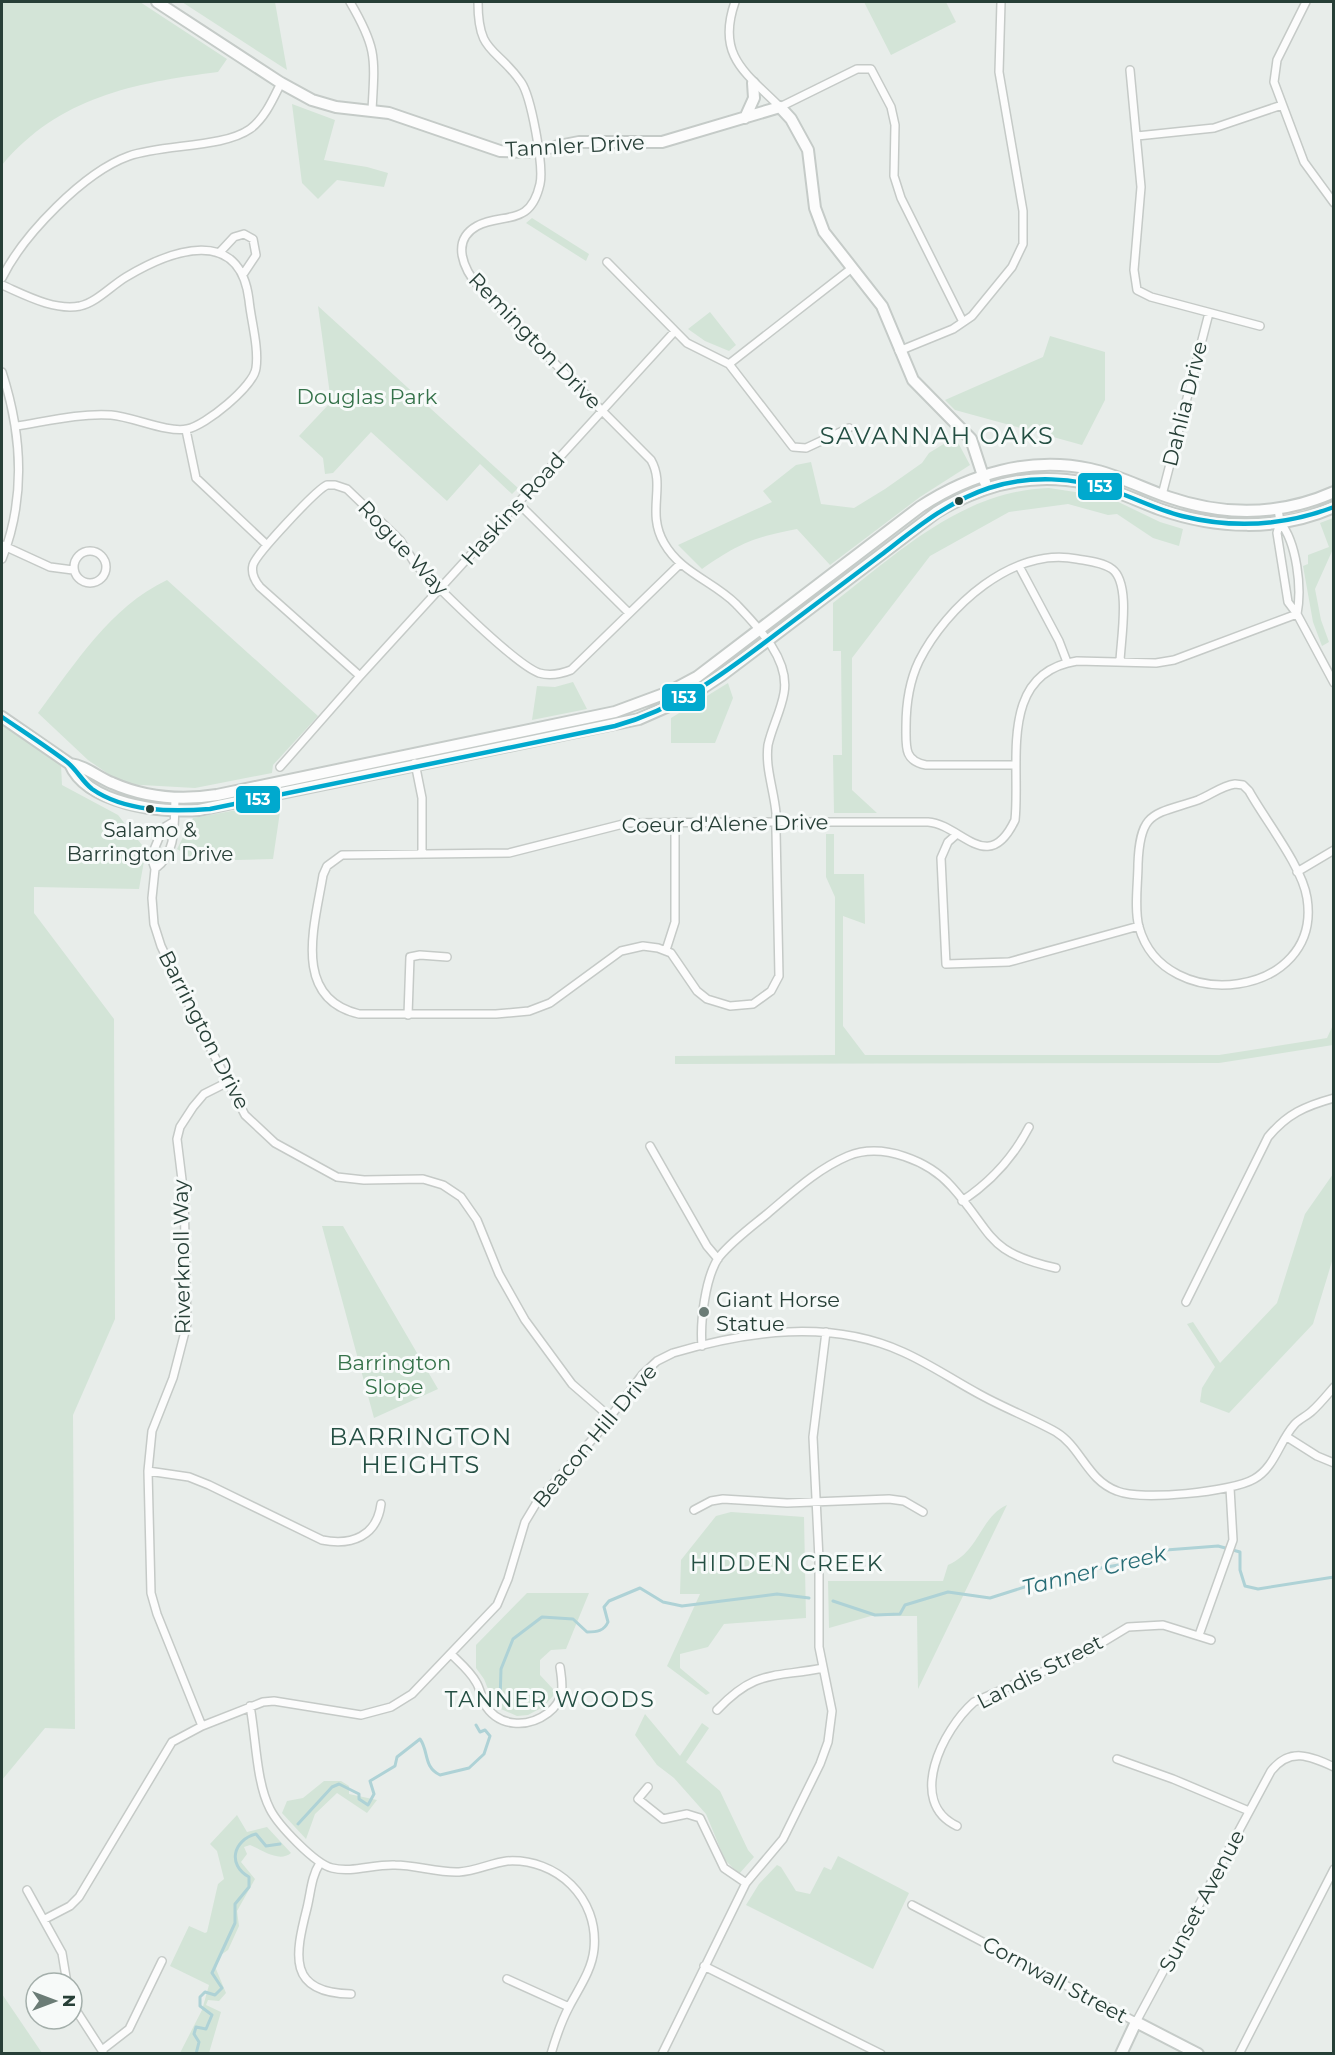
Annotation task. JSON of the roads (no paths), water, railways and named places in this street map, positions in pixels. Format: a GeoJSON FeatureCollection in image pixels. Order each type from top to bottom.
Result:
{"type":"FeatureCollection","features":[{"type":"Feature","properties":{"kind":"main road","name":"Tannler Drive"},"geometry":{"type":"LineString","coordinates":[[157,2],[281,83],[324,105],[372,110],[408,119],[490,149],[513,152],[537,151],[579,142],[662,142],[780,107]]}},
{"type":"Feature","properties":{"kind":"main road"},"geometry":{"type":"LineString","coordinates":[[745,117],[754,98],[753,83]]}},
{"type":"Feature","properties":{"kind":"main road"},"geometry":{"type":"LineString","coordinates":[[780,107],[791,119],[808,150],[815,208],[821,225],[832,245],[882,306],[910,375],[922,391],[968,435],[987,488]]}},
{"type":"Feature","properties":{"kind":"main road"},"geometry":{"type":"LineString","coordinates":[[2,717],[70,764],[81,766],[105,780],[134,791],[175,799],[217,795],[615,712],[643,702],[697,677],[920,507],[954,487],[984,475],[1022,467],[1067,466],[1120,477],[1162,495],[1219,510],[1249,512],[1278,509],[1334,492]]}},
{"type":"Feature","properties":{"kind":"main road"},"geometry":{"type":"LineString","coordinates":[[70,764],[75,776],[106,794],[135,806],[173,817],[639,719],[696,693],[924,521],[951,504],[987,488],[1028,480],[1068,480],[1106,488],[1157,508],[1202,521],[1239,525],[1280,522],[1313,515],[1334,507]]}},
{"type":"Feature","properties":{"kind":"main road","name":"Sunset Avenue"},"geometry":{"type":"LineString","coordinates":[[1121,2054],[1137,2022]]}},
{"type":"Feature","properties":{"kind":"main road","name":"Cornwall Street"},"geometry":{"type":"LineString","coordinates":[[1137,2022],[1198,2054]]}},
{"type":"Feature","properties":{"kind":"street"},"geometry":{"type":"LineString","coordinates":[[350,2],[369,36],[374,52],[372,110]]}},
{"type":"Feature","properties":{"kind":"street","name":"Remington Drive"},"geometry":{"type":"LineString","coordinates":[[478,2],[478,20],[483,39],[523,84],[531,107],[540,182],[531,205],[512,219],[489,222],[474,228],[463,243],[461,255],[463,266],[480,287],[651,460],[656,468],[655,521],[664,544],[680,564],[729,598],[780,659],[785,679],[785,691],[769,745],[768,757],[776,822],[776,909],[780,962],[778,976],[771,991],[753,1004],[717,1004],[697,991],[677,960],[666,950]]}},
{"type":"Feature","properties":{"kind":"street"},"geometry":{"type":"LineString","coordinates":[[735,2],[729,26],[730,44],[737,63],[753,83],[780,107]]}},
{"type":"Feature","properties":{"kind":"street"},"geometry":{"type":"LineString","coordinates":[[899,351],[963,322],[977,311],[1012,267],[1023,244],[1023,211],[999,72],[1001,2]]}},
{"type":"Feature","properties":{"kind":"street"},"geometry":{"type":"LineString","coordinates":[[1306,2],[1273,70],[1274,82],[1304,162],[1334,203]]}},
{"type":"Feature","properties":{"kind":"street","name":"Tannler Drive"},"geometry":{"type":"LineString","coordinates":[[780,107],[857,69],[871,69],[891,108],[895,125],[894,176],[901,198],[963,322]]}},
{"type":"Feature","properties":{"kind":"street"},"geometry":{"type":"LineString","coordinates":[[1130,70],[1142,194],[1134,270],[1137,290],[1151,297],[1260,326]]}},
{"type":"Feature","properties":{"kind":"street"},"geometry":{"type":"LineString","coordinates":[[2,278],[10,264],[52,212],[84,180],[106,166],[132,155],[156,148],[240,134],[257,123],[281,83]]}},
{"type":"Feature","properties":{"kind":"street"},"geometry":{"type":"LineString","coordinates":[[1137,136],[1214,128],[1282,105]]}},
{"type":"Feature","properties":{"kind":"street"},"geometry":{"type":"LineString","coordinates":[[220,252],[234,237],[244,234],[253,239],[256,255],[244,273]]}},
{"type":"Feature","properties":{"kind":"street"},"geometry":{"type":"LineString","coordinates":[[2,285],[52,304],[82,305],[134,273],[162,260],[200,251],[220,252],[233,260],[244,273],[256,355],[254,375],[241,391],[206,420],[186,430],[135,419],[92,415],[17,426]]}},
{"type":"Feature","properties":{"kind":"street"},"geometry":{"type":"LineString","coordinates":[[607,262],[675,331],[696,349],[729,364],[793,447],[806,448],[849,428]]}},
{"type":"Feature","properties":{"kind":"street"},"geometry":{"type":"LineString","coordinates":[[729,364],[852,268]]}},
{"type":"Feature","properties":{"kind":"street","name":"Dahlia Drive"},"geometry":{"type":"LineString","coordinates":[[1162,495],[1209,313]]}},
{"type":"Feature","properties":{"kind":"street","name":"Haskins Road"},"geometry":{"type":"LineString","coordinates":[[280,767],[360,676],[675,331]]}},
{"type":"Feature","properties":{"kind":"street"},"geometry":{"type":"LineString","coordinates":[[2,372],[17,426],[18,489],[2,559]]}},
{"type":"Feature","properties":{"kind":"street"},"geometry":{"type":"LineString","coordinates":[[186,430],[196,478],[267,545]]}},
{"type":"Feature","properties":{"kind":"street","name":"Rogue Way"},"geometry":{"type":"LineString","coordinates":[[360,676],[255,581],[253,565],[267,545],[322,488],[340,486],[396,535],[416,566],[440,589],[523,663],[543,674],[558,674],[571,670],[680,564]]}},
{"type":"Feature","properties":{"kind":"street"},"geometry":{"type":"LineString","coordinates":[[518,503],[629,613]]}},
{"type":"Feature","properties":{"kind":"street"},"geometry":{"type":"LineString","coordinates":[[1278,509],[1280,522],[1277,532],[1288,602],[1298,614],[1334,683]]}},
{"type":"Feature","properties":{"kind":"street"},"geometry":{"type":"LineString","coordinates":[[1280,522],[1287,530],[1293,555],[1300,599],[1298,614]]}},
{"type":"Feature","properties":{"kind":"street"},"geometry":{"type":"LineString","coordinates":[[4,546],[50,567],[73,570],[84,581],[97,581],[105,573],[106,560],[97,552],[86,552],[76,559],[73,570]]}},
{"type":"Feature","properties":{"kind":"street"},"geometry":{"type":"LineString","coordinates":[[1015,765],[933,766],[913,761],[906,751],[906,712],[912,679],[919,662],[941,628],[970,597],[1030,560],[1057,556],[1100,564],[1114,570],[1123,585],[1120,660]]}},
{"type":"Feature","properties":{"kind":"street"},"geometry":{"type":"LineString","coordinates":[[1019,566],[1059,641],[1067,662],[1120,660],[1156,663],[1184,658],[1298,614]]}},
{"type":"Feature","properties":{"kind":"street","name":"Coeur d'Alene Drive"},"geometry":{"type":"LineString","coordinates":[[666,950],[651,946],[627,949],[550,1002],[529,1011],[510,1014],[359,1014],[339,1006],[326,996],[318,984],[312,955],[323,875],[327,866],[335,858],[350,854],[509,853],[609,826],[675,822],[937,822],[964,840],[979,846],[992,844],[1007,834],[1015,820],[1016,730],[1023,703],[1038,682],[1067,662]]}},
{"type":"Feature","properties":{"kind":"street"},"geometry":{"type":"LineString","coordinates":[[414,754],[422,798],[422,854]]}},
{"type":"Feature","properties":{"kind":"street"},"geometry":{"type":"LineString","coordinates":[[1228,785],[1244,785],[1249,790],[1298,872],[1304,883],[1308,904],[1304,937],[1284,966],[1265,977],[1236,983],[1202,984],[1188,980],[1157,960],[1138,926],[1139,842],[1147,822],[1162,810],[1199,800],[1228,785]]}},
{"type":"Feature","properties":{"kind":"street","name":"Barrington Drive"},"geometry":{"type":"LineString","coordinates":[[155,869],[163,863],[175,834],[173,817],[175,799]]}},
{"type":"Feature","properties":{"kind":"street","name":"Barrington Drive"},"geometry":{"type":"LineString","coordinates":[[173,817],[163,828],[151,857],[155,869],[152,898],[154,924],[159,940],[226,1083],[245,1114],[264,1135],[329,1174],[346,1179],[364,1180],[423,1179],[443,1185],[461,1197],[477,1220],[499,1274],[525,1320],[572,1384],[610,1417]]}},
{"type":"Feature","properties":{"kind":"street"},"geometry":{"type":"LineString","coordinates":[[666,950],[675,922],[675,822]]}},
{"type":"Feature","properties":{"kind":"street"},"geometry":{"type":"LineString","coordinates":[[957,834],[948,842],[941,858],[946,964],[1008,962],[1138,926]]}},
{"type":"Feature","properties":{"kind":"street"},"geometry":{"type":"LineString","coordinates":[[1298,872],[1334,850]]}},
{"type":"Feature","properties":{"kind":"street"},"geometry":{"type":"LineString","coordinates":[[408,1015],[410,957],[420,955],[447,957]]}},
{"type":"Feature","properties":{"kind":"street","name":"Riverknoll Way"},"geometry":{"type":"LineString","coordinates":[[202,1726],[151,1593],[148,1471],[152,1431],[173,1378],[187,1324],[184,1196],[177,1139],[180,1127],[204,1094],[226,1083]]}},
{"type":"Feature","properties":{"kind":"street"},"geometry":{"type":"LineString","coordinates":[[1186,1302],[1268,1137],[1281,1121],[1295,1111],[1334,1098]]}},
{"type":"Feature","properties":{"kind":"street"},"geometry":{"type":"LineString","coordinates":[[962,1201],[998,1173],[1021,1143],[1029,1127]]}},
{"type":"Feature","properties":{"kind":"street"},"geometry":{"type":"LineString","coordinates":[[650,1146],[707,1246],[718,1259]]}},
{"type":"Feature","properties":{"kind":"street"},"geometry":{"type":"LineString","coordinates":[[702,1346],[705,1299],[718,1259],[814,1174],[850,1155],[885,1153],[912,1159],[951,1186],[988,1236],[1009,1255],[1056,1268]]}},
{"type":"Feature","properties":{"kind":"street","name":"Beacon Hill Drive"},"geometry":{"type":"LineString","coordinates":[[45,1919],[70,1906],[79,1897],[168,1748],[177,1738],[250,1706],[274,1701],[346,1715],[379,1712],[407,1698],[497,1605],[508,1579],[527,1516],[642,1375],[657,1361],[673,1353],[788,1330],[826,1332],[866,1339],[902,1352],[982,1396],[1056,1432],[1071,1445],[1094,1476],[1114,1491],[1140,1496],[1230,1488],[1255,1479],[1265,1471],[1295,1424],[1311,1412],[1334,1387]]}},
{"type":"Feature","properties":{"kind":"street"},"geometry":{"type":"LineString","coordinates":[[662,2054],[746,1883],[783,1839],[828,1743],[832,1711],[819,1647],[813,1433],[826,1332]]}},
{"type":"Feature","properties":{"kind":"street"},"geometry":{"type":"LineString","coordinates":[[1287,1437],[1317,1456],[1334,1463]]}},
{"type":"Feature","properties":{"kind":"street"},"geometry":{"type":"LineString","coordinates":[[148,1471],[189,1477],[322,1540],[332,1542],[352,1540],[370,1531],[377,1523],[381,1504]]}},
{"type":"Feature","properties":{"kind":"street"},"geometry":{"type":"LineString","coordinates":[[1199,1635],[1233,1540],[1230,1488]]}},
{"type":"Feature","properties":{"kind":"street"},"geometry":{"type":"LineString","coordinates":[[694,1510],[711,1501],[723,1499],[816,1503],[889,1499],[904,1501],[923,1512]]}},
{"type":"Feature","properties":{"kind":"street","name":"Landis Street"},"geometry":{"type":"LineString","coordinates":[[957,1826],[937,1811],[932,1798],[932,1780],[937,1760],[951,1727],[961,1713],[974,1702],[1085,1653],[1128,1627],[1152,1624],[1211,1640]]}},
{"type":"Feature","properties":{"kind":"street"},"geometry":{"type":"LineString","coordinates":[[452,1654],[477,1683],[488,1708],[496,1717],[514,1723],[536,1721],[560,1701],[564,1688],[560,1667]]}},
{"type":"Feature","properties":{"kind":"street"},"geometry":{"type":"LineString","coordinates":[[717,1710],[735,1690],[751,1681],[770,1675],[823,1668]]}},
{"type":"Feature","properties":{"kind":"street"},"geometry":{"type":"LineString","coordinates":[[250,1706],[262,1782],[270,1811],[320,1863],[344,1870],[393,1864],[456,1872],[505,1862],[536,1863],[567,1879],[591,1914],[594,1929],[592,1962],[569,2007],[551,2054]]}},
{"type":"Feature","properties":{"kind":"street","name":"Sunset Avenue"},"geometry":{"type":"LineString","coordinates":[[1137,2022],[1271,1771],[1280,1761],[1291,1755],[1306,1756],[1334,1767]]}},
{"type":"Feature","properties":{"kind":"street"},"geometry":{"type":"LineString","coordinates":[[1117,1759],[1173,1779],[1249,1811]]}},
{"type":"Feature","properties":{"kind":"street"},"geometry":{"type":"LineString","coordinates":[[648,1787],[638,1799],[643,1805],[663,1819],[687,1814],[700,1818],[724,1868],[746,1883]]}},
{"type":"Feature","properties":{"kind":"street"},"geometry":{"type":"LineString","coordinates":[[320,1863],[313,1878],[301,1930],[296,1953],[298,1964],[302,1973],[316,1987],[337,1994],[351,1994]]}},
{"type":"Feature","properties":{"kind":"street"},"geometry":{"type":"LineString","coordinates":[[1239,2054],[1334,1869]]}},
{"type":"Feature","properties":{"kind":"street"},"geometry":{"type":"LineString","coordinates":[[27,1890],[62,1953],[65,1971]]}},
{"type":"Feature","properties":{"kind":"street","name":"Cornwall Street"},"geometry":{"type":"LineString","coordinates":[[912,1905],[1137,2022]]}},
{"type":"Feature","properties":{"kind":"street"},"geometry":{"type":"LineString","coordinates":[[84,2023],[103,2052],[129,2029],[162,1961]]}},
{"type":"Feature","properties":{"kind":"street"},"geometry":{"type":"LineString","coordinates":[[704,1966],[881,2054]]}},
{"type":"Feature","properties":{"kind":"street"},"geometry":{"type":"LineString","coordinates":[[507,1979],[569,2007]]}},
{"type":"Feature","properties":{"kind":"waterway","name":"Tanner Creek"},"geometry":{"type":"LineString","coordinates":[[833,1601],[875,1615],[900,1614],[905,1605],[948,1592],[990,1598],[1066,1574],[1130,1563],[1153,1551],[1218,1546],[1240,1552],[1240,1570],[1245,1586],[1258,1589],[1334,1577]]}},
{"type":"Feature","properties":{"kind":"waterway","name":"Tanner Creek"},"geometry":{"type":"LineString","coordinates":[[500,1701],[501,1669],[513,1639],[542,1617],[573,1619],[587,1632],[597,1631],[608,1622],[604,1607],[609,1601],[640,1588],[663,1602],[682,1606],[777,1594],[809,1598]]}},
{"type":"Feature","properties":{"kind":"waterway","name":"Tanner Creek"},"geometry":{"type":"LineString","coordinates":[[298,1824],[332,1787],[339,1784],[359,1794],[359,1799],[368,1805],[374,1794],[370,1781],[395,1766],[397,1757],[420,1739],[431,1768],[440,1775],[469,1768],[484,1754],[490,1736],[485,1730],[480,1732],[476,1725]]}},
{"type":"Feature","properties":{"kind":"waterway","name":"Tanner Creek"},"geometry":{"type":"LineString","coordinates":[[196,2054],[199,2042],[194,2034],[196,2027],[206,2029],[212,2015],[200,2006],[200,1997],[205,1992],[215,1995],[222,1988],[212,1973],[235,1923],[235,1904],[249,1887],[249,1877],[242,1872],[235,1860],[238,1847],[248,1837],[256,1834],[266,1846],[280,1844]]}},
{"type":"Feature","properties":{"kind":"place","name":"Salamo & Barrington Drive"},"geometry":{"type":"Point","coordinates":[150,809]}},
{"type":"Feature","properties":{"kind":"place","name":"Giant Horse Statue"},"geometry":{"type":"Point","coordinates":[704,1312]}},
{"type":"Feature","properties":{"kind":"district","name":"SAVANNAH OAKS"},"geometry":{"type":"Point","coordinates":[937,436]}},
{"type":"Feature","properties":{"kind":"district","name":"BARRINGTON HEIGHTS"},"geometry":{"type":"Point","coordinates":[421,1451]}},
{"type":"Feature","properties":{"kind":"district","name":"HIDDEN CREEK"},"geometry":{"type":"Point","coordinates":[787,1563]}},
{"type":"Feature","properties":{"kind":"district","name":"TANNER WOODS"},"geometry":{"type":"Point","coordinates":[550,1699]}},
{"type":"Feature","properties":{"kind":"park label","name":"Douglas Park"},"geometry":{"type":"Point","coordinates":[367,397]}},
{"type":"Feature","properties":{"kind":"park label","name":"Barrington Slope"},"geometry":{"type":"Point","coordinates":[394,1375]}}]}
